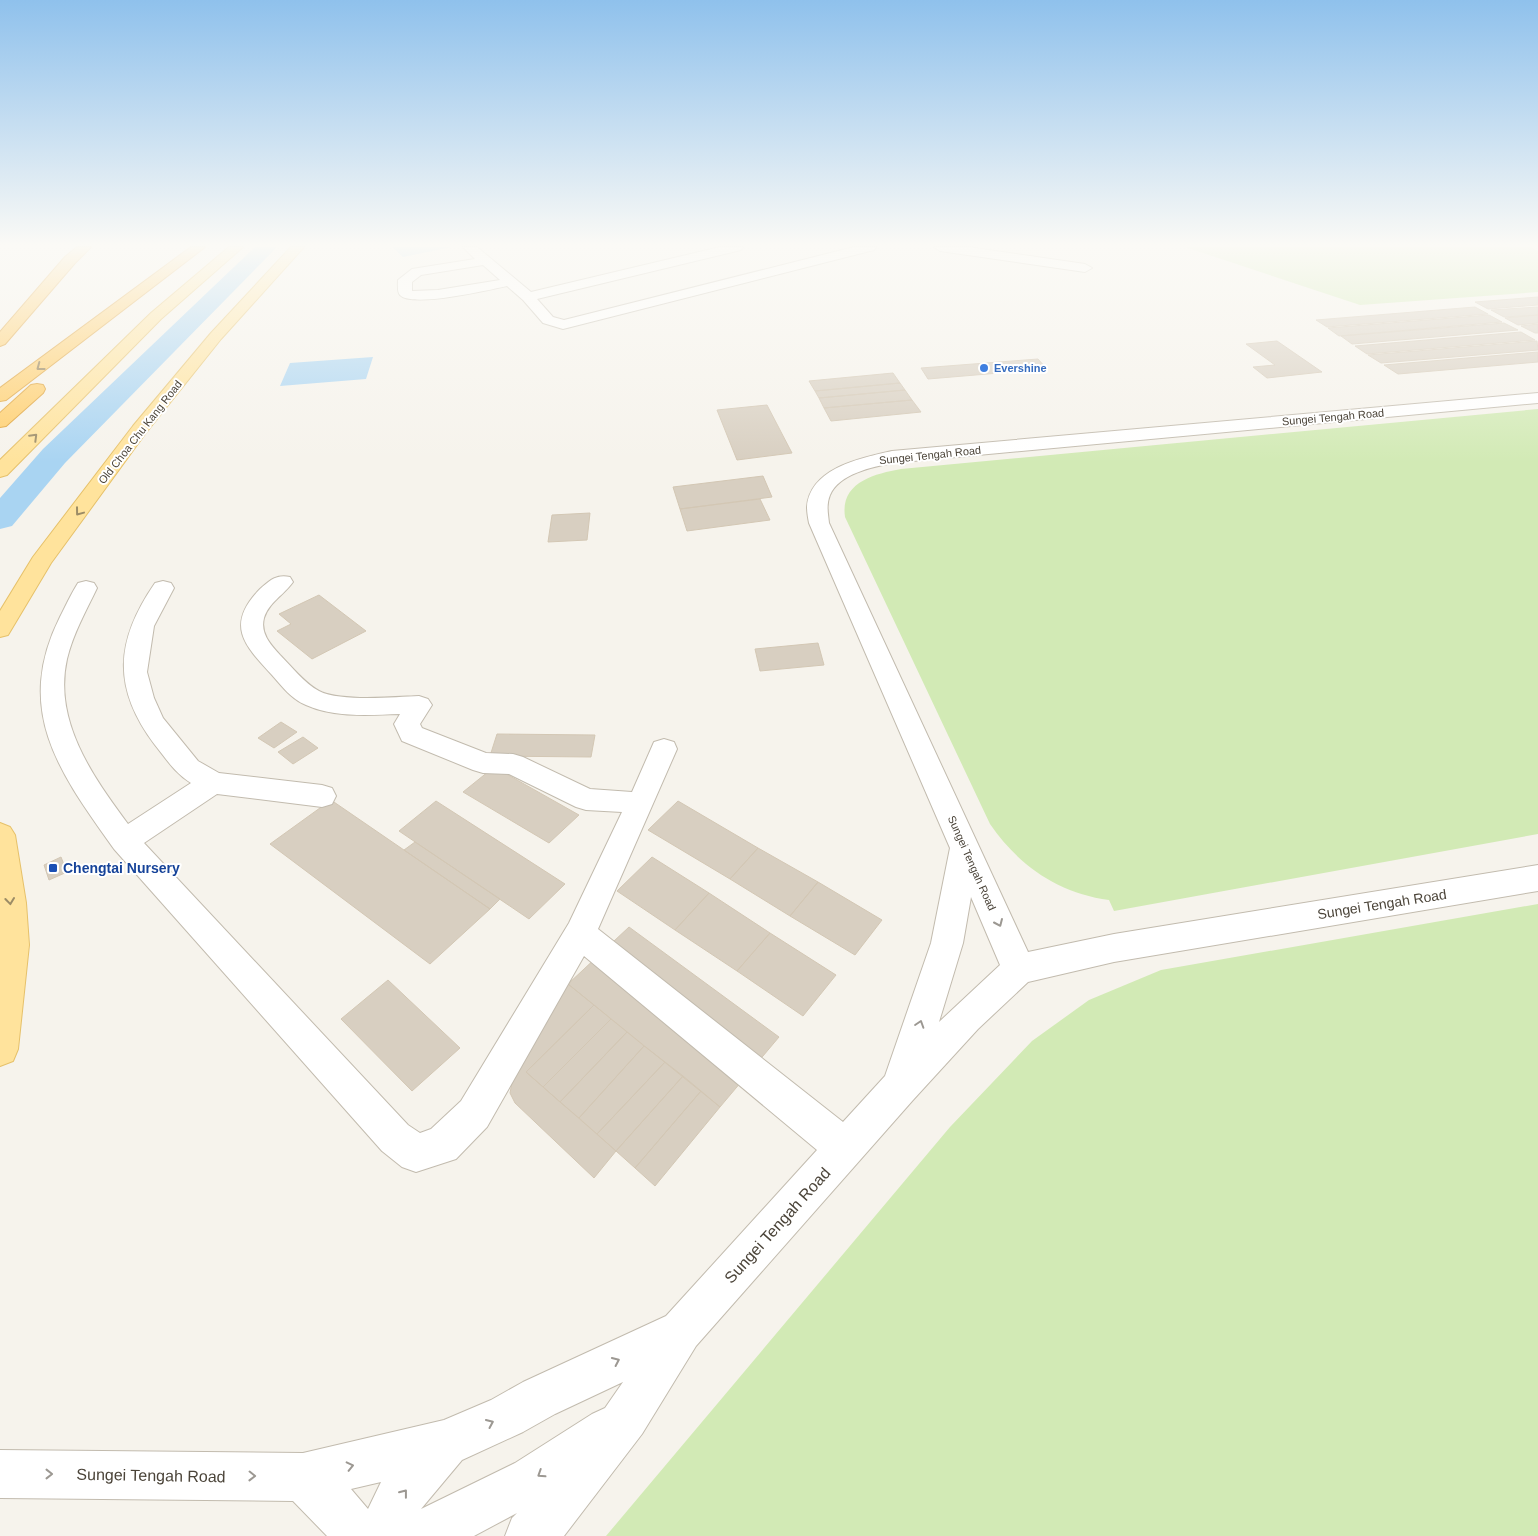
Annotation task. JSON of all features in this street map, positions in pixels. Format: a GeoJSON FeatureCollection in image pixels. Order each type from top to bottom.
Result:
{"type":"FeatureCollection","features":[{"type":"Feature","properties":{"kind":"highway"},"geometry":{"type":"LineString","coordinates":[[0,341],[19,319]]}},
{"type":"Feature","properties":{"kind":"highway"},"geometry":{"type":"LineString","coordinates":[[0,396],[104,319]]}},
{"type":"Feature","properties":{"kind":"highway"},"geometry":{"type":"LineString","coordinates":[[0,422],[92,340],[93,327]]}},
{"type":"Feature","properties":{"kind":"main road"},"geometry":{"type":"LineString","coordinates":[[0,471],[153,319]]}},
{"type":"Feature","properties":{"kind":"main road","name":"Old Choa Chu Kang Road"},"geometry":{"type":"LineString","coordinates":[[0,630],[41,562],[139,430],[232,319]]}},
{"type":"Feature","properties":{"kind":"main road"},"geometry":{"type":"LineString","coordinates":[[0,835],[10,903],[13,945],[0,1049]]}},
{"type":"Feature","properties":{"kind":"street"},"geometry":{"type":"LineString","coordinates":[[548,319],[552,323],[564,324],[592,319]]}},
{"type":"Feature","properties":{"kind":"street","name":"Sungei Tengah Road"},"geometry":{"type":"LineString","coordinates":[[1019,969],[819,523],[816,512],[817,500],[830,481],[857,465],[892,457],[1538,398]]}},
{"type":"Feature","properties":{"kind":"street"},"geometry":{"type":"LineString","coordinates":[[282,582],[264,596],[251,628],[257,644],[296,686],[316,701],[334,704],[419,705],[407,724],[411,734],[483,763],[514,764],[586,799],[641,803]]}},
{"type":"Feature","properties":{"kind":"street"},"geometry":{"type":"LineString","coordinates":[[86,588],[65,629],[56,659],[52,684],[56,718],[68,756],[95,801],[124,841],[395,1138],[416,1153],[442,1145],[474,1114],[580,933],[641,803],[664,749]]}},
{"type":"Feature","properties":{"kind":"street"},"geometry":{"type":"LineString","coordinates":[[163,588],[142,626],[135,672],[141,698],[152,722],[188,768],[213,783],[322,796]]}},
{"type":"Feature","properties":{"kind":"street"},"geometry":{"type":"LineString","coordinates":[[124,841],[213,783]]}},
{"type":"Feature","properties":{"kind":"street"},"geometry":{"type":"LineString","coordinates":[[900,1087],[947,943],[965,847]]}},
{"type":"Feature","properties":{"kind":"street","name":"Sungei Tengah Road"},"geometry":{"type":"LineString","coordinates":[[530,1536],[555,1510],[626,1418],[681,1332],[900,1087],[966,1018],[1019,969],[1114,948],[1538,878]]}},
{"type":"Feature","properties":{"kind":"street"},"geometry":{"type":"LineString","coordinates":[[580,933],[846,1149]]}},
{"type":"Feature","properties":{"kind":"street","name":"Sungei Tengah Road"},"geometry":{"type":"LineString","coordinates":[[0,1474],[303,1477],[445,1443],[507,1416],[538,1398],[681,1332]]}},
{"type":"Feature","properties":{"kind":"street","name":"Sungei Tengah Road"},"geometry":{"type":"LineString","coordinates":[[417,1536],[454,1520],[532,1480],[626,1418]]}},
{"type":"Feature","properties":{"kind":"street","name":"Sungei Tengah Road"},"geometry":{"type":"LineString","coordinates":[[381,1536],[399,1498],[445,1443]]}},
{"type":"Feature","properties":{"kind":"street"},"geometry":{"type":"LineString","coordinates":[[303,1477],[338,1511],[358,1536]]}},
{"type":"Feature","properties":{"kind":"green space"},"geometry":{"type":"Polygon","coordinates":[[[1538,409],[1538,834],[1114,911],[1109,900],[1073,891],[1041,875],[1014,853],[990,824],[845,517],[845,505],[853,488],[870,477],[901,469],[1538,409]]]}},
{"type":"Feature","properties":{"kind":"green space"},"geometry":{"type":"Polygon","coordinates":[[[1538,904],[1538,1536],[606,1536],[950,1127],[1032,1041],[1089,1000],[1161,970],[1538,904]]]}},
{"type":"Feature","properties":{"kind":"water"},"geometry":{"type":"Polygon","coordinates":[[[373,357],[366,379],[280,386],[290,363],[373,357]]]}},
{"type":"Feature","properties":{"kind":"building"},"geometry":{"type":"Polygon","coordinates":[[[1332,319],[1430,319],[1327,327],[1316,320],[1332,319]]]}},
{"type":"Feature","properties":{"kind":"building"},"geometry":{"type":"Polygon","coordinates":[[[1443,319],[1496,319],[1502,322],[1339,336],[1328,328],[1443,319]]]}},
{"type":"Feature","properties":{"kind":"building"},"geometry":{"type":"Polygon","coordinates":[[[1506,319],[1538,319],[1538,323],[1518,325],[1506,319]]]}},
{"type":"Feature","properties":{"kind":"building"},"geometry":{"type":"Polygon","coordinates":[[[1504,323],[1518,330],[1352,344],[1341,336],[1504,323]]]}},
{"type":"Feature","properties":{"kind":"building"},"geometry":{"type":"Polygon","coordinates":[[[1538,324],[1538,333],[1521,326],[1538,324]]]}},
{"type":"Feature","properties":{"kind":"building"},"geometry":{"type":"Polygon","coordinates":[[[1521,332],[1535,340],[1367,354],[1355,346],[1521,332]]]}},
{"type":"Feature","properties":{"kind":"building"},"geometry":{"type":"Polygon","coordinates":[[[1277,341],[1322,372],[1267,378],[1253,367],[1275,365],[1246,344],[1277,341]]]}},
{"type":"Feature","properties":{"kind":"building"},"geometry":{"type":"Polygon","coordinates":[[[1537,341],[1538,350],[1381,363],[1368,355],[1537,341]]]}},
{"type":"Feature","properties":{"kind":"building"},"geometry":{"type":"Polygon","coordinates":[[[1538,352],[1538,362],[1398,374],[1384,365],[1538,352]]]}},
{"type":"Feature","properties":{"kind":"building","name":"Evershine"},"geometry":{"type":"Polygon","coordinates":[[[1038,359],[1047,369],[928,379],[921,368],[1038,359]]]}},
{"type":"Feature","properties":{"kind":"building"},"geometry":{"type":"Polygon","coordinates":[[[893,373],[900,383],[815,391],[809,381],[893,373]]]}},
{"type":"Feature","properties":{"kind":"building"},"geometry":{"type":"Polygon","coordinates":[[[900,383],[905,390],[819,398],[815,391],[900,383]]]}},
{"type":"Feature","properties":{"kind":"building"},"geometry":{"type":"Polygon","coordinates":[[[905,390],[912,400],[824,408],[819,398],[905,390]]]}},
{"type":"Feature","properties":{"kind":"building"},"geometry":{"type":"Polygon","coordinates":[[[912,400],[921,412],[831,421],[824,408],[912,400]]]}},
{"type":"Feature","properties":{"kind":"building"},"geometry":{"type":"Polygon","coordinates":[[[767,405],[792,453],[737,460],[717,410],[767,405]]]}},
{"type":"Feature","properties":{"kind":"building"},"geometry":{"type":"Polygon","coordinates":[[[763,476],[772,497],[680,509],[673,487],[763,476]]]}},
{"type":"Feature","properties":{"kind":"building"},"geometry":{"type":"Polygon","coordinates":[[[760,499],[770,520],[687,531],[680,509],[760,499]]]}},
{"type":"Feature","properties":{"kind":"building"},"geometry":{"type":"Polygon","coordinates":[[[590,513],[587,540],[548,542],[552,515],[590,513]]]}},
{"type":"Feature","properties":{"kind":"building"},"geometry":{"type":"Polygon","coordinates":[[[319,595],[366,631],[312,659],[277,631],[291,624],[279,614],[319,595]]]}},
{"type":"Feature","properties":{"kind":"building"},"geometry":{"type":"Polygon","coordinates":[[[818,643],[824,665],[760,671],[755,649],[818,643]]]}},
{"type":"Feature","properties":{"kind":"building"},"geometry":{"type":"Polygon","coordinates":[[[281,722],[297,732],[274,748],[258,738],[281,722]]]}},
{"type":"Feature","properties":{"kind":"building"},"geometry":{"type":"Polygon","coordinates":[[[497,734],[595,735],[591,757],[490,756],[497,734]]]}},
{"type":"Feature","properties":{"kind":"building"},"geometry":{"type":"Polygon","coordinates":[[[303,737],[318,748],[293,764],[278,752],[303,737]]]}},
{"type":"Feature","properties":{"kind":"building"},"geometry":{"type":"Polygon","coordinates":[[[494,767],[579,815],[549,843],[463,792],[494,767]]]}},
{"type":"Feature","properties":{"kind":"building"},"geometry":{"type":"Polygon","coordinates":[[[331,800],[490,909],[430,964],[270,844],[331,800]]]}},
{"type":"Feature","properties":{"kind":"building"},"geometry":{"type":"Polygon","coordinates":[[[436,801],[565,884],[529,919],[399,831],[436,801]]]}},
{"type":"Feature","properties":{"kind":"building"},"geometry":{"type":"Polygon","coordinates":[[[678,801],[758,848],[730,879],[648,830],[678,801]]]}},
{"type":"Feature","properties":{"kind":"building"},"geometry":{"type":"Polygon","coordinates":[[[415,842],[500,899],[490,909],[404,850],[415,842]]]}},
{"type":"Feature","properties":{"kind":"building"},"geometry":{"type":"Polygon","coordinates":[[[758,848],[818,882],[790,916],[730,879],[758,848]]]}},
{"type":"Feature","properties":{"kind":"building"},"geometry":{"type":"Polygon","coordinates":[[[61,857],[67,872],[49,880],[44,865],[61,857]]]}},
{"type":"Feature","properties":{"kind":"building"},"geometry":{"type":"Polygon","coordinates":[[[652,857],[709,893],[675,930],[617,891],[652,857]]]}},
{"type":"Feature","properties":{"kind":"building"},"geometry":{"type":"Polygon","coordinates":[[[818,882],[882,920],[855,955],[790,916],[818,882]]]}},
{"type":"Feature","properties":{"kind":"building"},"geometry":{"type":"Polygon","coordinates":[[[709,893],[770,933],[737,971],[675,930],[709,893]]]}},
{"type":"Feature","properties":{"kind":"building"},"geometry":{"type":"Polygon","coordinates":[[[629,927],[779,1037],[720,1107],[568,984],[629,927]]]}},
{"type":"Feature","properties":{"kind":"building"},"geometry":{"type":"Polygon","coordinates":[[[770,933],[836,975],[803,1016],[737,971],[770,933]]]}},
{"type":"Feature","properties":{"kind":"building"},"geometry":{"type":"Polygon","coordinates":[[[388,980],[460,1048],[412,1091],[341,1019],[388,980]]]}},
{"type":"Feature","properties":{"kind":"building"},"geometry":{"type":"Polygon","coordinates":[[[568,984],[594,1005],[526,1072],[616,1151],[594,1178],[515,1103],[510,1093],[516,1062],[530,1028],[568,984]]]}},
{"type":"Feature","properties":{"kind":"building"},"geometry":{"type":"Polygon","coordinates":[[[594,1005],[611,1019],[543,1087],[526,1072],[594,1005]]]}},
{"type":"Feature","properties":{"kind":"building"},"geometry":{"type":"Polygon","coordinates":[[[611,1019],[627,1032],[560,1102],[543,1087],[611,1019]]]}},
{"type":"Feature","properties":{"kind":"building"},"geometry":{"type":"Polygon","coordinates":[[[627,1032],[644,1046],[579,1118],[560,1102],[627,1032]]]}},
{"type":"Feature","properties":{"kind":"building"},"geometry":{"type":"Polygon","coordinates":[[[644,1046],[665,1062],[597,1134],[579,1118],[644,1046]]]}},
{"type":"Feature","properties":{"kind":"building"},"geometry":{"type":"Polygon","coordinates":[[[665,1062],[683,1076],[616,1151],[597,1134],[665,1062]]]}},
{"type":"Feature","properties":{"kind":"building"},"geometry":{"type":"Polygon","coordinates":[[[683,1076],[701,1091],[635,1168],[616,1151],[683,1076]]]}},
{"type":"Feature","properties":{"kind":"building"},"geometry":{"type":"Polygon","coordinates":[[[701,1091],[720,1107],[655,1186],[635,1168],[701,1091]]]}},
{"type":"Feature","properties":{"kind":"waterway"},"geometry":{"type":"LineString","coordinates":[[0,519],[54,456],[194,319]]}},
{"type":"Feature","properties":{"kind":"place","name":"Evershine"},"geometry":{"type":"Point","coordinates":[984,368]}},
{"type":"Feature","properties":{"kind":"place","name":"Chengtai Nursery"},"geometry":{"type":"Point","coordinates":[53,868]}}]}
